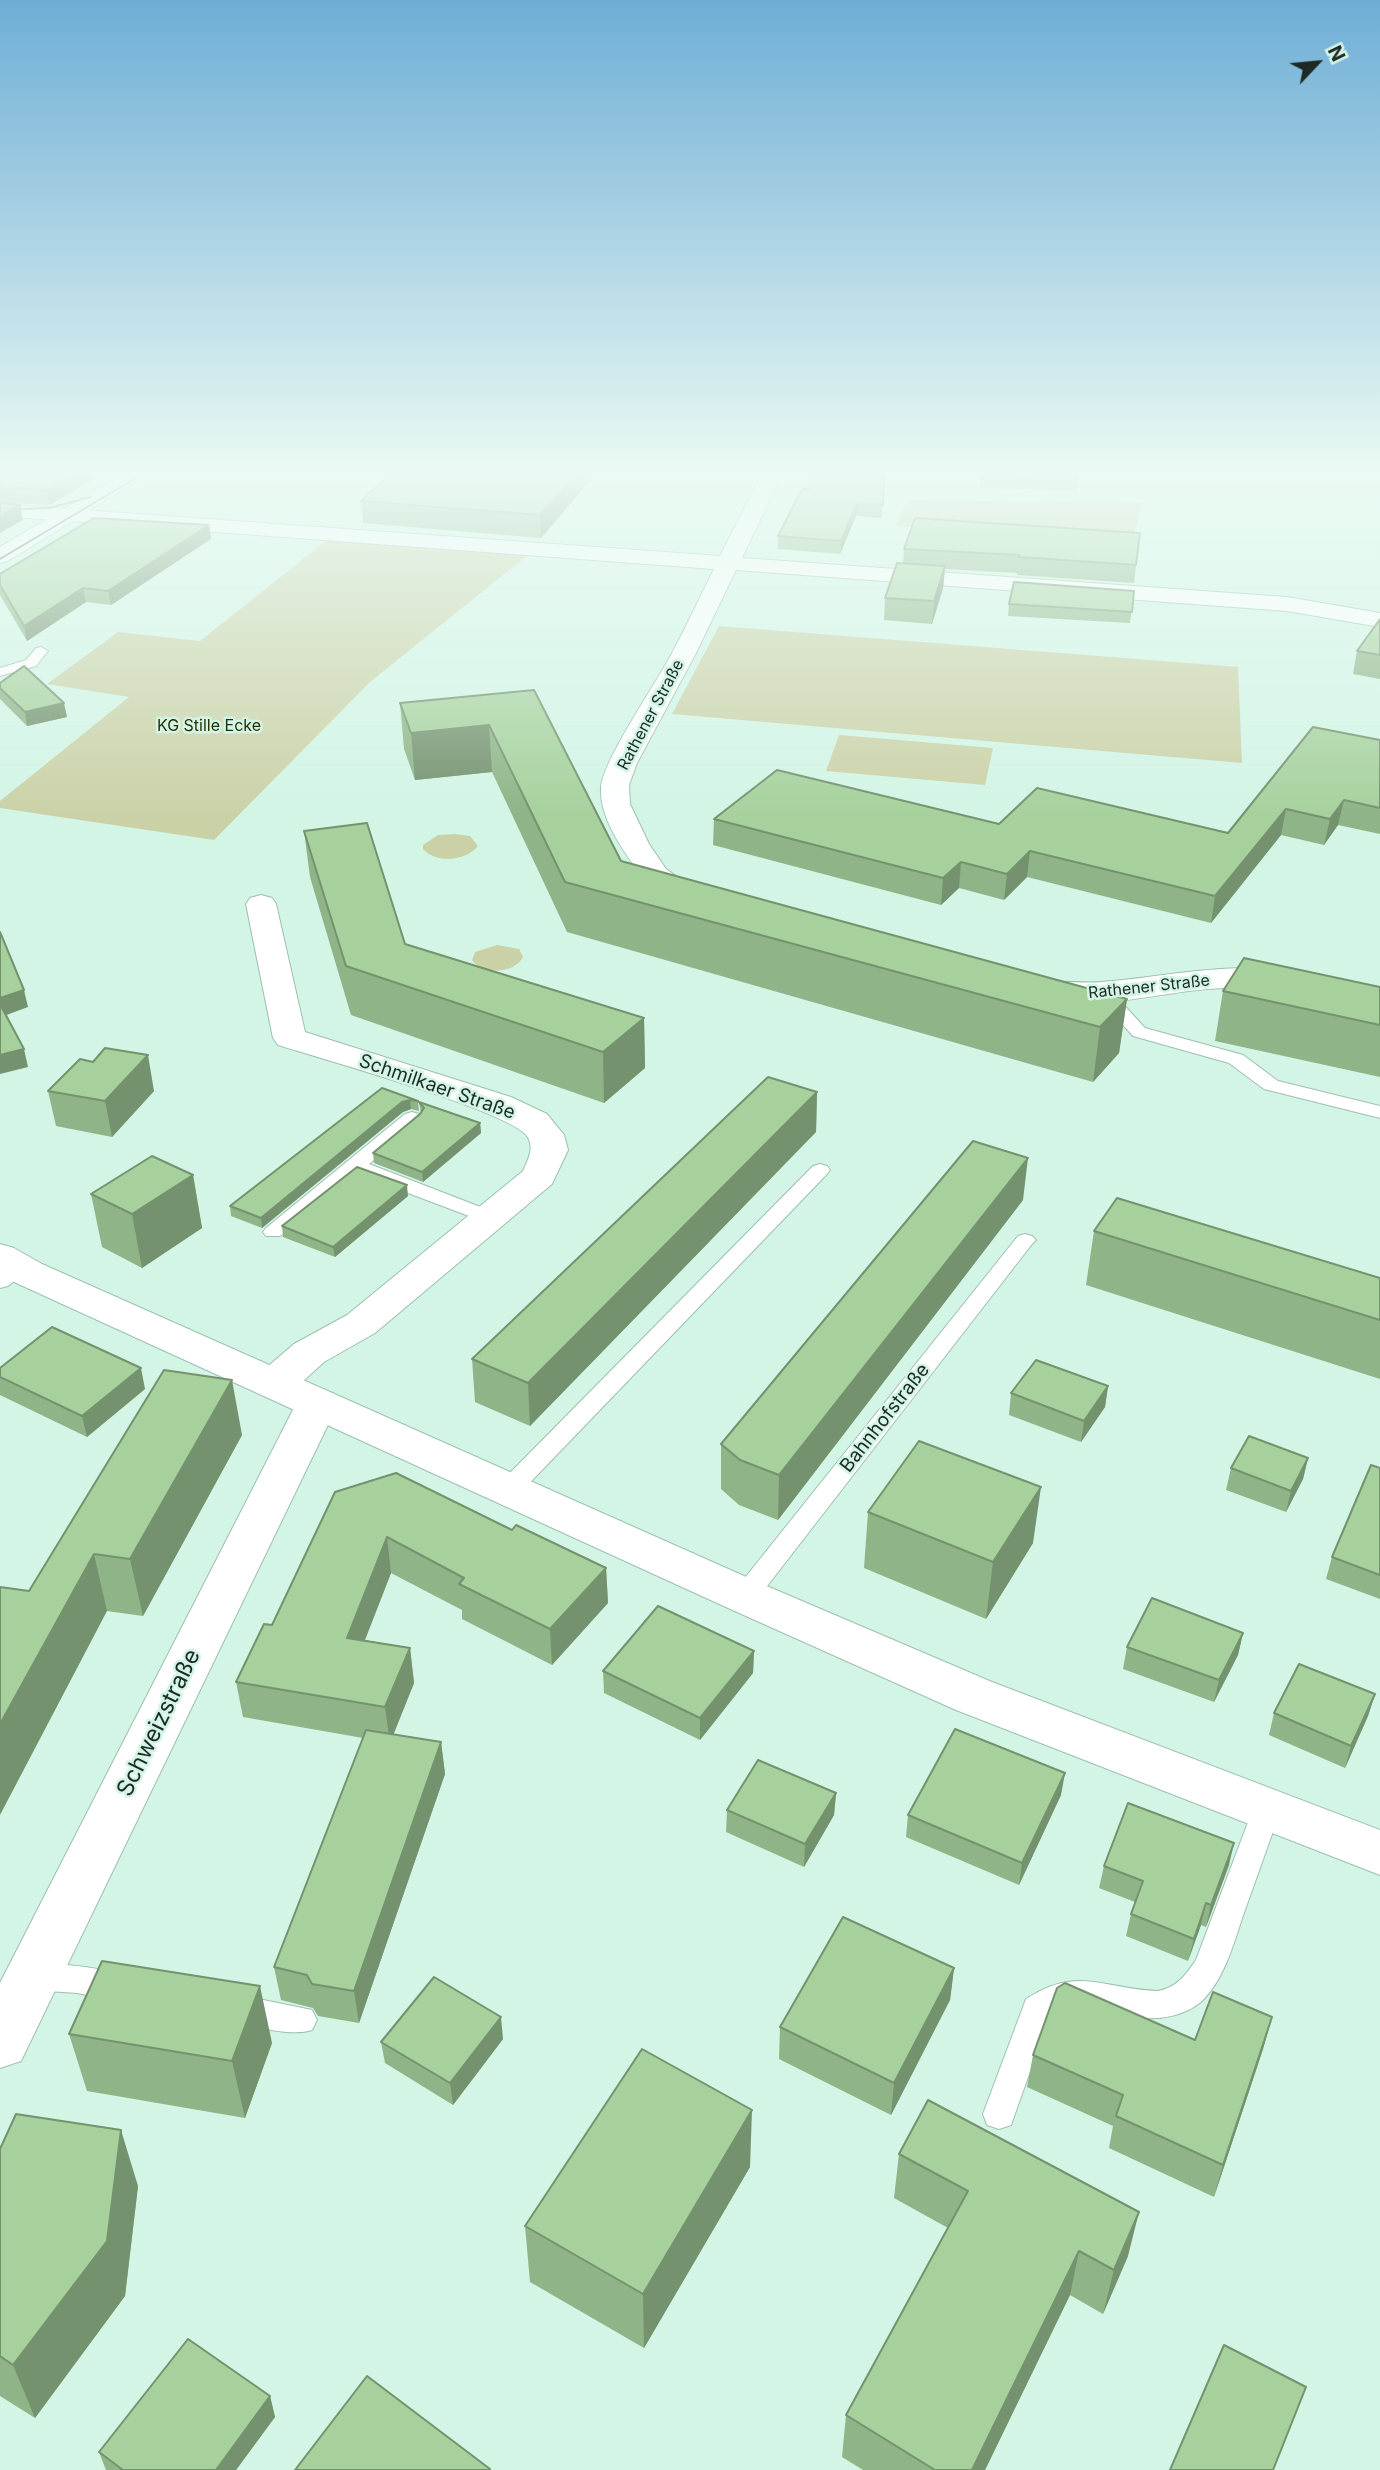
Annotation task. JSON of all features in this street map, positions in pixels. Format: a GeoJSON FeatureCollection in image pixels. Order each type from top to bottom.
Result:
{"type":"FeatureCollection","features":[{"type":"Feature","properties":{"kind":"street","name":"Rathener Straße"},"geometry":{"type":"LineString","coordinates":[[715,901],[676,890],[655,875],[634,844],[616,804],[615,785],[623,762],[684,653],[718,584]]}},
{"type":"Feature","properties":{"kind":"street"},"geometry":{"type":"LineString","coordinates":[[1018,584],[1287,604],[1380,620]]}},
{"type":"Feature","properties":{"kind":"street","name":"Schmilkaer Straße"},"geometry":{"type":"LineString","coordinates":[[261,904],[290,1038],[499,1104],[534,1122],[546,1135],[550,1150],[538,1176],[361,1324],[309,1353],[296,1394]]}},
{"type":"Feature","properties":{"kind":"street","name":"Rathener Straße"},"geometry":{"type":"LineString","coordinates":[[1028,989],[1071,994],[1246,978],[1380,1000]]}},
{"type":"Feature","properties":{"kind":"street"},"geometry":{"type":"LineString","coordinates":[[6,1268],[974,1696],[1380,1853]]}},
{"type":"Feature","properties":{"kind":"street","name":"Schweizstraße"},"geometry":{"type":"LineString","coordinates":[[0,2042],[33,1976],[296,1394]]}},
{"type":"Feature","properties":{"kind":"lane"},"geometry":{"type":"LineString","coordinates":[[0,672],[31,663],[41,651]]}},
{"type":"Feature","properties":{"kind":"lane"},"geometry":{"type":"LineString","coordinates":[[1102,992],[1139,1032],[1236,1059],[1271,1086],[1380,1112]]}},
{"type":"Feature","properties":{"kind":"lane"},"geometry":{"type":"LineString","coordinates":[[274,1232],[412,1118]]}},
{"type":"Feature","properties":{"kind":"lane"},"geometry":{"type":"LineString","coordinates":[[355,1166],[489,1217]]}},
{"type":"Feature","properties":{"kind":"lane"},"geometry":{"type":"LineString","coordinates":[[509,1489],[820,1170]]}},
{"type":"Feature","properties":{"kind":"lane","name":"Bahnhofstraße"},"geometry":{"type":"LineString","coordinates":[[745,1596],[1025,1240]]}},
{"type":"Feature","properties":{"kind":"lane"},"geometry":{"type":"LineString","coordinates":[[999,2114],[1037,2010],[1049,1998],[1082,1993],[1147,2004],[1174,2002],[1196,1988],[1209,1967],[1267,1809]]}},
{"type":"Feature","properties":{"kind":"lane"},"geometry":{"type":"LineString","coordinates":[[33,1976],[77,1979],[143,1991]]}},
{"type":"Feature","properties":{"kind":"lane"},"geometry":{"type":"LineString","coordinates":[[209,2003],[301,2020]]}},
{"type":"Feature","properties":{"kind":"green space","name":"KG Stille Ecke"},"geometry":{"type":"Polygon","coordinates":[[[271,584],[492,584],[370,682],[214,840],[0,808],[0,801],[129,697],[47,684],[118,632],[200,641],[271,584]]]}},
{"type":"Feature","properties":{"kind":"green space"},"geometry":{"type":"Polygon","coordinates":[[[719,626],[1238,667],[1242,763],[672,714],[719,626]]]}},
{"type":"Feature","properties":{"kind":"green space"},"geometry":{"type":"Polygon","coordinates":[[[839,735],[993,748],[985,785],[826,771],[839,735]]]}},
{"type":"Feature","properties":{"kind":"green space"},"geometry":{"type":"Polygon","coordinates":[[[438,835],[470,836],[478,846],[466,855],[451,859],[435,857],[423,849],[423,845],[438,835]]]}},
{"type":"Feature","properties":{"kind":"green space"},"geometry":{"type":"Polygon","coordinates":[[[497,945],[519,949],[523,957],[513,967],[498,970],[483,968],[472,960],[475,952],[497,945]]]}},
{"type":"Feature","properties":{"kind":"building"},"geometry":{"type":"Polygon","coordinates":[[[118,584],[108,591],[83,588],[24,626],[0,585],[118,584]]]}},
{"type":"Feature","properties":{"kind":"building"},"geometry":{"type":"Polygon","coordinates":[[[890,584],[939,584],[934,601],[885,598],[890,584]]]}},
{"type":"Feature","properties":{"kind":"building"},"geometry":{"type":"Polygon","coordinates":[[[1013,584],[1134,591],[1132,612],[1009,604],[1013,584]]]}},
{"type":"Feature","properties":{"kind":"building"},"geometry":{"type":"Polygon","coordinates":[[[1380,619],[1380,655],[1357,651],[1380,619]]]}},
{"type":"Feature","properties":{"kind":"building"},"geometry":{"type":"Polygon","coordinates":[[[24,666],[64,703],[25,712],[0,688],[0,683],[24,666]]]}},
{"type":"Feature","properties":{"kind":"building"},"geometry":{"type":"Polygon","coordinates":[[[534,690],[621,861],[1127,999],[1100,1027],[565,882],[489,725],[411,733],[400,703],[534,690]]]}},
{"type":"Feature","properties":{"kind":"building"},"geometry":{"type":"Polygon","coordinates":[[[1313,727],[1380,740],[1380,808],[1344,800],[1330,819],[1286,809],[1215,896],[1030,851],[1007,874],[961,862],[943,878],[714,819],[777,770],[999,824],[1037,788],[1228,833],[1313,727]]]}},
{"type":"Feature","properties":{"kind":"building"},"geometry":{"type":"Polygon","coordinates":[[[367,823],[405,944],[644,1018],[603,1052],[346,966],[304,831],[367,823]]]}},
{"type":"Feature","properties":{"kind":"building"},"geometry":{"type":"Polygon","coordinates":[[[0,932],[24,990],[0,998],[0,932]]]}},
{"type":"Feature","properties":{"kind":"building"},"geometry":{"type":"Polygon","coordinates":[[[1244,958],[1380,987],[1380,1025],[1223,991],[1244,958]]]}},
{"type":"Feature","properties":{"kind":"building"},"geometry":{"type":"Polygon","coordinates":[[[0,1004],[24,1049],[0,1055],[0,1004]]]}},
{"type":"Feature","properties":{"kind":"building"},"geometry":{"type":"Polygon","coordinates":[[[105,1048],[148,1055],[105,1101],[48,1091],[80,1059],[93,1062],[105,1048]]]}},
{"type":"Feature","properties":{"kind":"building"},"geometry":{"type":"Polygon","coordinates":[[[768,1077],[817,1092],[528,1383],[472,1359],[768,1077]]]}},
{"type":"Feature","properties":{"kind":"building"},"geometry":{"type":"Polygon","coordinates":[[[382,1088],[418,1101],[402,1102],[261,1218],[230,1206],[382,1088]]]}},
{"type":"Feature","properties":{"kind":"building"},"geometry":{"type":"Polygon","coordinates":[[[419,1102],[480,1123],[422,1172],[373,1153],[420,1114],[424,1108],[419,1102]]]}},
{"type":"Feature","properties":{"kind":"building"},"geometry":{"type":"Polygon","coordinates":[[[973,1141],[1028,1158],[779,1475],[740,1460],[721,1444],[973,1141]]]}},
{"type":"Feature","properties":{"kind":"building"},"geometry":{"type":"Polygon","coordinates":[[[152,1156],[193,1175],[132,1214],[91,1194],[152,1156]]]}},
{"type":"Feature","properties":{"kind":"building"},"geometry":{"type":"Polygon","coordinates":[[[357,1167],[407,1185],[333,1247],[282,1226],[357,1167]]]}},
{"type":"Feature","properties":{"kind":"building"},"geometry":{"type":"Polygon","coordinates":[[[1117,1198],[1380,1278],[1380,1320],[1094,1231],[1117,1198]]]}},
{"type":"Feature","properties":{"kind":"building"},"geometry":{"type":"Polygon","coordinates":[[[52,1327],[141,1368],[82,1416],[0,1377],[0,1368],[52,1327]]]}},
{"type":"Feature","properties":{"kind":"building"},"geometry":{"type":"Polygon","coordinates":[[[1036,1360],[1108,1386],[1084,1421],[1011,1393],[1036,1360]]]}},
{"type":"Feature","properties":{"kind":"building"},"geometry":{"type":"Polygon","coordinates":[[[164,1370],[232,1380],[130,1559],[94,1554],[0,1724],[0,1587],[29,1591],[164,1370]]]}},
{"type":"Feature","properties":{"kind":"building"},"geometry":{"type":"Polygon","coordinates":[[[1249,1436],[1308,1458],[1291,1491],[1231,1468],[1249,1436]]]}},
{"type":"Feature","properties":{"kind":"building"},"geometry":{"type":"Polygon","coordinates":[[[919,1441],[1041,1487],[993,1562],[868,1512],[919,1441]]]}},
{"type":"Feature","properties":{"kind":"building"},"geometry":{"type":"Polygon","coordinates":[[[1371,1465],[1380,1468],[1380,1575],[1332,1557],[1371,1465]]]}},
{"type":"Feature","properties":{"kind":"building"},"geometry":{"type":"Polygon","coordinates":[[[396,1473],[512,1530],[516,1525],[606,1568],[550,1629],[459,1584],[464,1578],[387,1537],[347,1638],[410,1648],[385,1707],[236,1682],[264,1624],[272,1625],[335,1492],[396,1473]]]}},
{"type":"Feature","properties":{"kind":"building"},"geometry":{"type":"Polygon","coordinates":[[[1152,1598],[1243,1633],[1219,1680],[1127,1647],[1152,1598]]]}},
{"type":"Feature","properties":{"kind":"building"},"geometry":{"type":"Polygon","coordinates":[[[658,1606],[754,1651],[700,1718],[603,1671],[658,1606]]]}},
{"type":"Feature","properties":{"kind":"building"},"geometry":{"type":"Polygon","coordinates":[[[1299,1664],[1375,1694],[1351,1746],[1274,1713],[1299,1664]]]}},
{"type":"Feature","properties":{"kind":"building"},"geometry":{"type":"Polygon","coordinates":[[[955,1729],[1065,1773],[1022,1863],[908,1815],[955,1729]]]}},
{"type":"Feature","properties":{"kind":"building"},"geometry":{"type":"Polygon","coordinates":[[[366,1730],[441,1742],[354,1991],[312,1984],[307,1975],[274,1967],[366,1730]]]}},
{"type":"Feature","properties":{"kind":"building"},"geometry":{"type":"Polygon","coordinates":[[[758,1760],[836,1793],[805,1844],[727,1810],[758,1760]]]}},
{"type":"Feature","properties":{"kind":"building"},"geometry":{"type":"Polygon","coordinates":[[[1128,1803],[1234,1843],[1211,1905],[1206,1903],[1194,1939],[1131,1914],[1143,1881],[1104,1866],[1128,1803]]]}},
{"type":"Feature","properties":{"kind":"building"},"geometry":{"type":"Polygon","coordinates":[[[843,1917],[954,1968],[894,2083],[780,2027],[843,1917]]]}},
{"type":"Feature","properties":{"kind":"building"},"geometry":{"type":"Polygon","coordinates":[[[102,1961],[260,1986],[232,2061],[69,2034],[102,1961]]]}},
{"type":"Feature","properties":{"kind":"building"},"geometry":{"type":"Polygon","coordinates":[[[434,1977],[501,2017],[450,2083],[381,2042],[434,1977]]]}},
{"type":"Feature","properties":{"kind":"building"},"geometry":{"type":"Polygon","coordinates":[[[1065,1983],[1195,2040],[1213,1992],[1272,2017],[1223,2165],[1116,2116],[1123,2095],[1033,2055],[1057,1988],[1065,1983]]]}},
{"type":"Feature","properties":{"kind":"building"},"geometry":{"type":"Polygon","coordinates":[[[642,2049],[752,2110],[643,2294],[525,2226],[642,2049]]]}},
{"type":"Feature","properties":{"kind":"building"},"geometry":{"type":"Polygon","coordinates":[[[928,2100],[1139,2212],[1114,2270],[1079,2251],[972,2470],[935,2470],[846,2415],[968,2191],[899,2154],[928,2100]]]}},
{"type":"Feature","properties":{"kind":"building"},"geometry":{"type":"Polygon","coordinates":[[[16,2114],[121,2130],[107,2241],[13,2365],[0,2356],[0,2149],[16,2114]]]}},
{"type":"Feature","properties":{"kind":"building"},"geometry":{"type":"Polygon","coordinates":[[[188,2339],[270,2396],[216,2470],[123,2470],[99,2452],[188,2339]]]}},
{"type":"Feature","properties":{"kind":"building"},"geometry":{"type":"Polygon","coordinates":[[[1224,2345],[1306,2387],[1273,2470],[1170,2470],[1224,2345]]]}},
{"type":"Feature","properties":{"kind":"building"},"geometry":{"type":"Polygon","coordinates":[[[367,2376],[490,2469],[295,2470],[367,2376]]]}}]}
